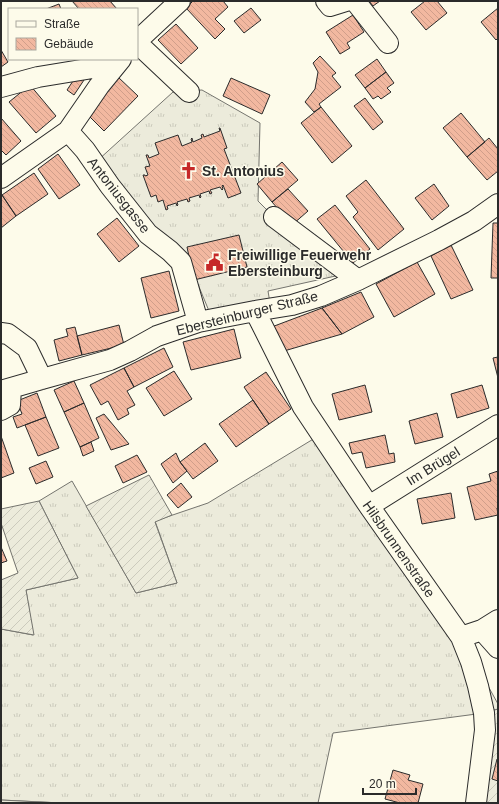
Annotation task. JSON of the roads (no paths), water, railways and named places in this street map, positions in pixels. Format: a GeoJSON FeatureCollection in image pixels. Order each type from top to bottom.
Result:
{"type":"FeatureCollection","features":[{"type":"Feature","properties":{"kind":"street"},"geometry":{"type":"LineString","coordinates":[[138,41],[180,1]]}},
{"type":"Feature","properties":{"kind":"street"},"geometry":{"type":"LineString","coordinates":[[326,1],[330,6],[346,1]]}},
{"type":"Feature","properties":{"kind":"street"},"geometry":{"type":"LineString","coordinates":[[355,1],[388,43]]}},
{"type":"Feature","properties":{"kind":"street"},"geometry":{"type":"LineString","coordinates":[[138,43],[189,92]]}},
{"type":"Feature","properties":{"kind":"street"},"geometry":{"type":"LineString","coordinates":[[1,87],[38,77],[118,63]]}},
{"type":"Feature","properties":{"kind":"street"},"geometry":{"type":"LineString","coordinates":[[1,178],[68,131],[99,86],[118,63]]}},
{"type":"Feature","properties":{"kind":"street","name":"Antoniusgasse"},"geometry":{"type":"LineString","coordinates":[[68,131],[85,150],[110,186],[148,234],[170,251],[181,262],[198,322]]}},
{"type":"Feature","properties":{"kind":"street","name":"Ebersteinburger Straße"},"geometry":{"type":"LineString","coordinates":[[6,390],[110,360],[157,336],[198,322],[292,305],[321,296],[358,280],[439,240],[474,221],[498,204]]}},
{"type":"Feature","properties":{"kind":"street"},"geometry":{"type":"LineString","coordinates":[[274,217],[358,280]]}},
{"type":"Feature","properties":{"kind":"street","name":"Hilsbrunnenstraße"},"geometry":{"type":"LineString","coordinates":[[255,311],[303,407],[369,506],[461,637],[474,674],[484,713],[485,730],[476,803]]}},
{"type":"Feature","properties":{"kind":"street"},"geometry":{"type":"LineString","coordinates":[[1,333],[8,334],[27,348],[42,379]]}},
{"type":"Feature","properties":{"kind":"street"},"geometry":{"type":"LineString","coordinates":[[1,410],[10,405],[6,390]]}},
{"type":"Feature","properties":{"kind":"street","name":"Im Brügel"},"geometry":{"type":"LineString","coordinates":[[369,506],[498,425]]}},
{"type":"Feature","properties":{"kind":"street"},"geometry":{"type":"LineString","coordinates":[[461,637],[490,625],[498,648]]}},
{"type":"Feature","properties":{"kind":"place","name":"St. Antonius"},"geometry":{"type":"Point","coordinates":[189,171]}},
{"type":"Feature","properties":{"kind":"place","name":"Freiwillige Feuerwehr Ebersteinburg"},"geometry":{"type":"Point","coordinates":[215,263]}}]}
